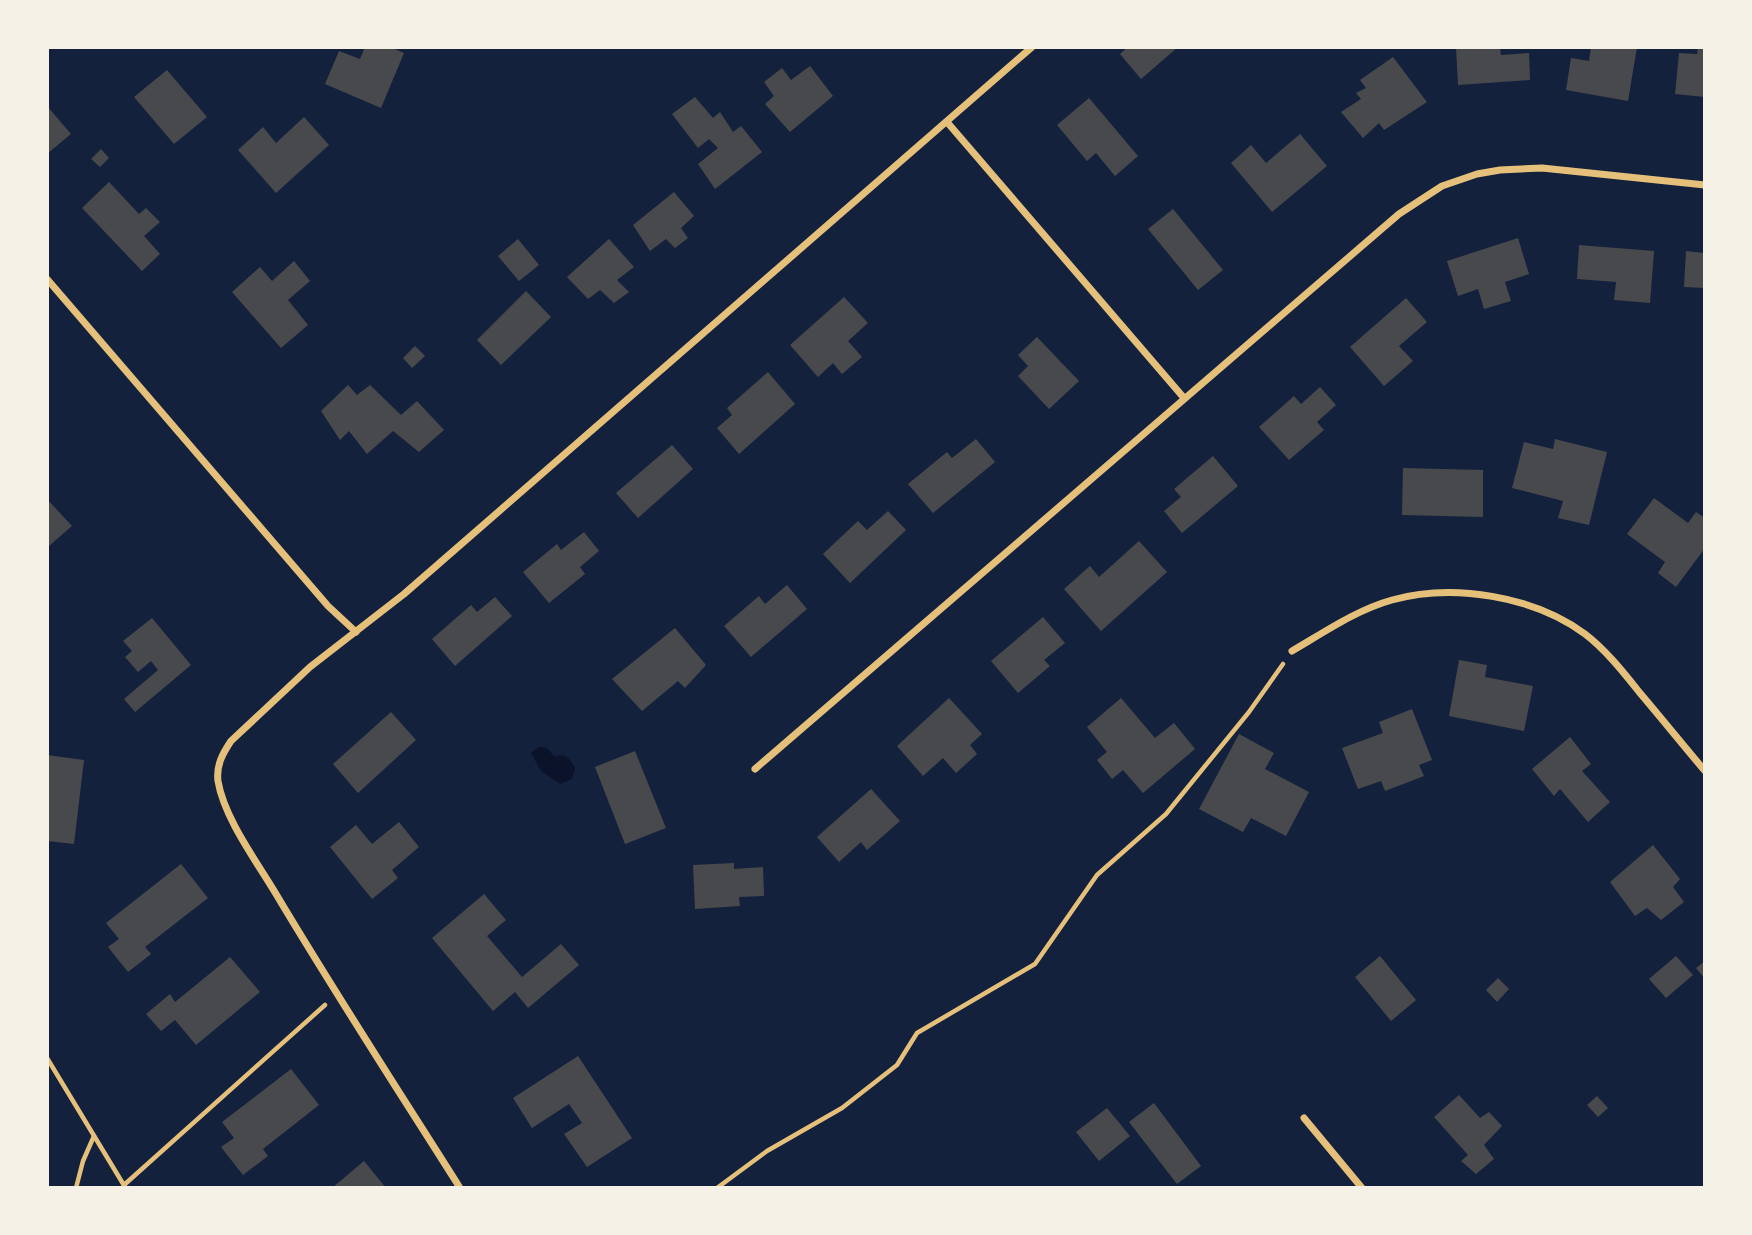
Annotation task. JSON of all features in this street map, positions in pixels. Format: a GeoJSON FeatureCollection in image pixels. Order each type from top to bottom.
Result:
{"type":"FeatureCollection","features":[{"type":"Feature","properties":{"kind":"street"},"geometry":{"type":"LineString","coordinates":[[460,1188],[336,995],[228,811],[218,782],[222,756],[231,741],[310,667],[404,594],[1032,47]]}},
{"type":"Feature","properties":{"kind":"street"},"geometry":{"type":"LineString","coordinates":[[947,122],[1184,398]]}},
{"type":"Feature","properties":{"kind":"street"},"geometry":{"type":"LineString","coordinates":[[755,769],[1399,214],[1442,187],[1477,174],[1542,168],[1705,185]]}},
{"type":"Feature","properties":{"kind":"street"},"geometry":{"type":"LineString","coordinates":[[47,279],[328,606],[356,632]]}},
{"type":"Feature","properties":{"kind":"street"},"geometry":{"type":"LineString","coordinates":[[1292,651],[1343,621],[1392,600],[1440,594],[1493,595],[1546,611],[1586,635],[1618,667],[1705,771]]}},
{"type":"Feature","properties":{"kind":"street"},"geometry":{"type":"LineString","coordinates":[[1304,1118],[1362,1188]]}},
{"type":"Feature","properties":{"kind":"path"},"geometry":{"type":"LineString","coordinates":[[717,1188],[767,1151],[842,1108],[897,1065],[917,1033],[1035,964],[1097,875],[1166,814],[1250,712],[1292,651]]}},
{"type":"Feature","properties":{"kind":"path"},"geometry":{"type":"LineString","coordinates":[[47,1058],[125,1186],[336,995]]}},
{"type":"Feature","properties":{"kind":"path"},"geometry":{"type":"LineString","coordinates":[[76,1188],[94,1135]]}},
{"type":"Feature","properties":{"kind":"water"},"geometry":{"type":"Polygon","coordinates":[[[539,747],[547,748],[554,756],[562,755],[569,759],[575,768],[572,779],[560,784],[541,771],[531,753],[539,747]]]}},
{"type":"Feature","properties":{"kind":"building"},"geometry":{"type":"Polygon","coordinates":[[[365,47],[390,47],[404,53],[381,108],[325,84],[339,51],[360,59],[365,47]]]}},
{"type":"Feature","properties":{"kind":"building"},"geometry":{"type":"Polygon","coordinates":[[[1128,47],[1178,47],[1141,79],[1120,54],[1128,47]]]}},
{"type":"Feature","properties":{"kind":"building"},"geometry":{"type":"Polygon","coordinates":[[[1456,47],[1500,47],[1501,55],[1529,53],[1530,80],[1458,85],[1456,47]]]}},
{"type":"Feature","properties":{"kind":"building"},"geometry":{"type":"Polygon","coordinates":[[[1591,47],[1637,47],[1628,101],[1566,90],[1571,58],[1589,61],[1591,47]]]}},
{"type":"Feature","properties":{"kind":"building"},"geometry":{"type":"Polygon","coordinates":[[[1698,47],[1705,47],[1705,97],[1675,94],[1679,53],[1697,54],[1698,47]]]}},
{"type":"Feature","properties":{"kind":"building"},"geometry":{"type":"Polygon","coordinates":[[[1393,57],[1427,102],[1384,130],[1379,123],[1363,138],[1341,112],[1361,99],[1356,93],[1366,88],[1360,80],[1393,57]]]}},
{"type":"Feature","properties":{"kind":"building"},"geometry":{"type":"Polygon","coordinates":[[[810,66],[833,96],[790,132],[765,104],[774,96],[764,82],[782,68],[791,80],[810,66]]]}},
{"type":"Feature","properties":{"kind":"building"},"geometry":{"type":"Polygon","coordinates":[[[167,70],[207,117],[174,144],[134,97],[167,70]]]}},
{"type":"Feature","properties":{"kind":"building"},"geometry":{"type":"Polygon","coordinates":[[[695,97],[713,118],[720,112],[733,132],[741,126],[762,152],[715,189],[698,164],[718,148],[709,139],[698,148],[672,114],[695,97]]]}},
{"type":"Feature","properties":{"kind":"building"},"geometry":{"type":"Polygon","coordinates":[[[1089,98],[1138,156],[1115,176],[1096,153],[1087,161],[1057,125],[1089,98]]]}},
{"type":"Feature","properties":{"kind":"building"},"geometry":{"type":"Polygon","coordinates":[[[47,106],[71,134],[47,154],[47,106]]]}},
{"type":"Feature","properties":{"kind":"building"},"geometry":{"type":"Polygon","coordinates":[[[304,117],[329,145],[276,193],[238,150],[263,127],[276,143],[304,117]]]}},
{"type":"Feature","properties":{"kind":"building"},"geometry":{"type":"Polygon","coordinates":[[[1300,134],[1327,166],[1272,212],[1231,163],[1251,145],[1266,163],[1300,134]]]}},
{"type":"Feature","properties":{"kind":"building"},"geometry":{"type":"Polygon","coordinates":[[[101,149],[109,158],[100,167],[91,159],[101,149]]]}},
{"type":"Feature","properties":{"kind":"building"},"geometry":{"type":"Polygon","coordinates":[[[109,182],[139,214],[146,208],[160,222],[144,236],[160,254],[142,271],[82,208],[109,182]]]}},
{"type":"Feature","properties":{"kind":"building"},"geometry":{"type":"Polygon","coordinates":[[[674,192],[694,216],[681,228],[688,238],[675,248],[666,239],[650,251],[633,225],[674,192]]]}},
{"type":"Feature","properties":{"kind":"building"},"geometry":{"type":"Polygon","coordinates":[[[1173,209],[1223,270],[1198,290],[1148,229],[1173,209]]]}},
{"type":"Feature","properties":{"kind":"building"},"geometry":{"type":"Polygon","coordinates":[[[1518,238],[1529,274],[1505,282],[1511,301],[1484,309],[1478,289],[1458,296],[1447,261],[1518,238]]]}},
{"type":"Feature","properties":{"kind":"building"},"geometry":{"type":"Polygon","coordinates":[[[518,239],[539,265],[519,281],[498,256],[518,239]]]}},
{"type":"Feature","properties":{"kind":"building"},"geometry":{"type":"Polygon","coordinates":[[[609,239],[634,267],[617,280],[629,292],[614,303],[600,290],[588,299],[567,277],[609,239]]]}},
{"type":"Feature","properties":{"kind":"building"},"geometry":{"type":"Polygon","coordinates":[[[1579,245],[1654,251],[1650,303],[1614,300],[1616,282],[1577,279],[1579,245]]]}},
{"type":"Feature","properties":{"kind":"building"},"geometry":{"type":"Polygon","coordinates":[[[1686,251],[1705,253],[1705,288],[1684,287],[1686,251]]]}},
{"type":"Feature","properties":{"kind":"building"},"geometry":{"type":"Polygon","coordinates":[[[294,261],[310,281],[288,300],[308,325],[281,348],[232,292],[260,267],[272,281],[294,261]]]}},
{"type":"Feature","properties":{"kind":"building"},"geometry":{"type":"Polygon","coordinates":[[[526,291],[551,317],[501,365],[477,340],[526,291]]]}},
{"type":"Feature","properties":{"kind":"building"},"geometry":{"type":"Polygon","coordinates":[[[844,297],[868,323],[848,341],[862,357],[842,374],[833,363],[818,377],[790,345],[844,297]]]}},
{"type":"Feature","properties":{"kind":"building"},"geometry":{"type":"Polygon","coordinates":[[[1406,298],[1427,322],[1399,346],[1413,361],[1384,386],[1350,347],[1406,298]]]}},
{"type":"Feature","properties":{"kind":"building"},"geometry":{"type":"Polygon","coordinates":[[[1037,337],[1079,381],[1049,409],[1018,376],[1028,366],[1018,355],[1037,337]]]}},
{"type":"Feature","properties":{"kind":"building"},"geometry":{"type":"Polygon","coordinates":[[[415,346],[425,356],[412,368],[403,358],[415,346]]]}},
{"type":"Feature","properties":{"kind":"building"},"geometry":{"type":"Polygon","coordinates":[[[768,372],[795,404],[739,454],[717,428],[732,415],[727,408],[768,372]]]}},
{"type":"Feature","properties":{"kind":"building"},"geometry":{"type":"Polygon","coordinates":[[[348,385],[357,395],[370,385],[401,415],[417,401],[444,430],[419,452],[393,431],[367,454],[349,431],[340,440],[321,411],[348,385]]]}},
{"type":"Feature","properties":{"kind":"building"},"geometry":{"type":"Polygon","coordinates":[[[1320,387],[1336,405],[1317,422],[1324,430],[1289,460],[1259,427],[1294,396],[1301,404],[1320,387]]]}},
{"type":"Feature","properties":{"kind":"building"},"geometry":{"type":"Polygon","coordinates":[[[976,439],[995,462],[933,513],[908,484],[947,452],[952,458],[976,439]]]}},
{"type":"Feature","properties":{"kind":"building"},"geometry":{"type":"Polygon","coordinates":[[[1555,439],[1607,452],[1589,525],[1558,518],[1563,501],[1512,488],[1524,442],[1553,449],[1555,439]]]}},
{"type":"Feature","properties":{"kind":"building"},"geometry":{"type":"Polygon","coordinates":[[[672,445],[693,469],[638,518],[616,493],[672,445]]]}},
{"type":"Feature","properties":{"kind":"building"},"geometry":{"type":"Polygon","coordinates":[[[1213,456],[1238,486],[1182,533],[1164,511],[1181,497],[1174,489],[1213,456]]]}},
{"type":"Feature","properties":{"kind":"building"},"geometry":{"type":"Polygon","coordinates":[[[1403,468],[1483,470],[1483,517],[1402,515],[1403,468]]]}},
{"type":"Feature","properties":{"kind":"building"},"geometry":{"type":"Polygon","coordinates":[[[1654,498],[1688,523],[1696,512],[1705,518],[1705,548],[1676,587],[1658,573],[1665,562],[1627,534],[1654,498]]]}},
{"type":"Feature","properties":{"kind":"building"},"geometry":{"type":"Polygon","coordinates":[[[47,499],[72,526],[49,546],[47,544],[47,499]]]}},
{"type":"Feature","properties":{"kind":"building"},"geometry":{"type":"Polygon","coordinates":[[[888,511],[906,530],[850,583],[823,554],[858,521],[867,530],[888,511]]]}},
{"type":"Feature","properties":{"kind":"building"},"geometry":{"type":"Polygon","coordinates":[[[584,532],[599,551],[580,567],[585,574],[549,603],[523,572],[557,544],[561,550],[584,532]]]}},
{"type":"Feature","properties":{"kind":"building"},"geometry":{"type":"Polygon","coordinates":[[[1139,541],[1167,572],[1101,631],[1064,589],[1090,566],[1099,577],[1139,541]]]}},
{"type":"Feature","properties":{"kind":"building"},"geometry":{"type":"Polygon","coordinates":[[[787,585],[807,609],[751,657],[724,626],[759,596],[765,604],[787,585]]]}},
{"type":"Feature","properties":{"kind":"building"},"geometry":{"type":"Polygon","coordinates":[[[495,597],[512,616],[455,666],[432,639],[471,605],[477,612],[495,597]]]}},
{"type":"Feature","properties":{"kind":"building"},"geometry":{"type":"Polygon","coordinates":[[[1043,617],[1065,643],[1044,660],[1050,666],[1018,693],[991,661],[1043,617]]]}},
{"type":"Feature","properties":{"kind":"building"},"geometry":{"type":"Polygon","coordinates":[[[152,618],[191,665],[135,712],[124,699],[158,670],[151,661],[138,672],[125,657],[132,651],[123,641],[152,618]]]}},
{"type":"Feature","properties":{"kind":"building"},"geometry":{"type":"Polygon","coordinates":[[[675,628],[706,665],[685,688],[678,681],[642,711],[612,679],[675,628]]]}},
{"type":"Feature","properties":{"kind":"building"},"geometry":{"type":"Polygon","coordinates":[[[1459,660],[1487,665],[1485,677],[1533,686],[1524,731],[1449,716],[1459,660]]]}},
{"type":"Feature","properties":{"kind":"building"},"geometry":{"type":"Polygon","coordinates":[[[949,698],[982,734],[970,745],[977,754],[956,773],[943,758],[923,776],[897,746],[949,698]]]}},
{"type":"Feature","properties":{"kind":"building"},"geometry":{"type":"Polygon","coordinates":[[[1121,698],[1155,738],[1174,723],[1195,749],[1143,793],[1123,770],[1112,779],[1097,760],[1107,752],[1087,727],[1121,698]]]}},
{"type":"Feature","properties":{"kind":"building"},"geometry":{"type":"Polygon","coordinates":[[[1412,709],[1432,760],[1419,765],[1424,776],[1385,791],[1381,781],[1358,789],[1342,748],[1383,733],[1379,722],[1412,709]]]}},
{"type":"Feature","properties":{"kind":"building"},"geometry":{"type":"Polygon","coordinates":[[[391,712],[416,740],[358,793],[333,764],[391,712]]]}},
{"type":"Feature","properties":{"kind":"building"},"geometry":{"type":"Polygon","coordinates":[[[1239,734],[1274,753],[1265,769],[1309,792],[1286,836],[1251,818],[1243,832],[1199,809],[1239,734]]]}},
{"type":"Feature","properties":{"kind":"building"},"geometry":{"type":"Polygon","coordinates":[[[1570,737],[1591,764],[1582,771],[1610,802],[1588,822],[1560,789],[1554,796],[1532,769],[1570,737]]]}},
{"type":"Feature","properties":{"kind":"building"},"geometry":{"type":"Polygon","coordinates":[[[635,751],[666,828],[625,844],[595,767],[635,751]]]}},
{"type":"Feature","properties":{"kind":"building"},"geometry":{"type":"Polygon","coordinates":[[[47,755],[84,760],[74,844],[47,841],[47,755]]]}},
{"type":"Feature","properties":{"kind":"building"},"geometry":{"type":"Polygon","coordinates":[[[871,789],[900,821],[867,850],[861,842],[839,862],[817,837],[871,789]]]}},
{"type":"Feature","properties":{"kind":"building"},"geometry":{"type":"Polygon","coordinates":[[[399,822],[419,847],[392,870],[398,878],[372,899],[330,847],[356,825],[372,844],[399,822]]]}},
{"type":"Feature","properties":{"kind":"building"},"geometry":{"type":"Polygon","coordinates":[[[1653,845],[1680,879],[1673,887],[1684,902],[1661,920],[1647,908],[1635,916],[1610,882],[1653,845]]]}},
{"type":"Feature","properties":{"kind":"building"},"geometry":{"type":"Polygon","coordinates":[[[734,863],[734,869],[763,867],[764,896],[739,897],[740,906],[695,909],[693,865],[734,863]]]}},
{"type":"Feature","properties":{"kind":"building"},"geometry":{"type":"Polygon","coordinates":[[[181,864],[208,898],[145,947],[151,954],[128,972],[108,947],[119,939],[106,923],[181,864]]]}},
{"type":"Feature","properties":{"kind":"building"},"geometry":{"type":"Polygon","coordinates":[[[484,894],[506,920],[487,936],[522,977],[561,944],[579,965],[528,1008],[515,992],[493,1011],[432,938],[484,894]]]}},
{"type":"Feature","properties":{"kind":"building"},"geometry":{"type":"Polygon","coordinates":[[[1380,956],[1416,1000],[1391,1021],[1355,977],[1380,956]]]}},
{"type":"Feature","properties":{"kind":"building"},"geometry":{"type":"Polygon","coordinates":[[[1676,956],[1693,975],[1666,998],[1649,979],[1676,956]]]}},
{"type":"Feature","properties":{"kind":"building"},"geometry":{"type":"Polygon","coordinates":[[[230,957],[260,992],[196,1045],[175,1020],[161,1031],[146,1014],[170,994],[175,1002],[230,957]]]}},
{"type":"Feature","properties":{"kind":"building"},"geometry":{"type":"Polygon","coordinates":[[[1705,961],[1705,979],[1696,968],[1705,961]]]}},
{"type":"Feature","properties":{"kind":"building"},"geometry":{"type":"Polygon","coordinates":[[[1498,978],[1509,989],[1497,1002],[1486,990],[1498,978]]]}},
{"type":"Feature","properties":{"kind":"building"},"geometry":{"type":"Polygon","coordinates":[[[578,1056],[632,1138],[587,1167],[564,1134],[582,1123],[569,1104],[532,1128],[513,1098],[578,1056]]]}},
{"type":"Feature","properties":{"kind":"building"},"geometry":{"type":"Polygon","coordinates":[[[291,1069],[319,1105],[263,1149],[268,1156],[243,1175],[221,1147],[234,1138],[222,1122],[291,1069]]]}},
{"type":"Feature","properties":{"kind":"building"},"geometry":{"type":"Polygon","coordinates":[[[1459,1095],[1480,1118],[1489,1112],[1502,1126],[1484,1145],[1494,1159],[1476,1174],[1461,1161],[1468,1155],[1434,1117],[1459,1095]]]}},
{"type":"Feature","properties":{"kind":"building"},"geometry":{"type":"Polygon","coordinates":[[[1597,1096],[1608,1108],[1598,1117],[1587,1105],[1597,1096]]]}},
{"type":"Feature","properties":{"kind":"building"},"geometry":{"type":"Polygon","coordinates":[[[1154,1103],[1201,1166],[1177,1184],[1129,1122],[1154,1103]]]}},
{"type":"Feature","properties":{"kind":"building"},"geometry":{"type":"Polygon","coordinates":[[[1107,1108],[1130,1136],[1099,1161],[1076,1132],[1107,1108]]]}},
{"type":"Feature","properties":{"kind":"building"},"geometry":{"type":"Polygon","coordinates":[[[364,1161],[386,1188],[332,1188],[364,1161]]]}}]}
